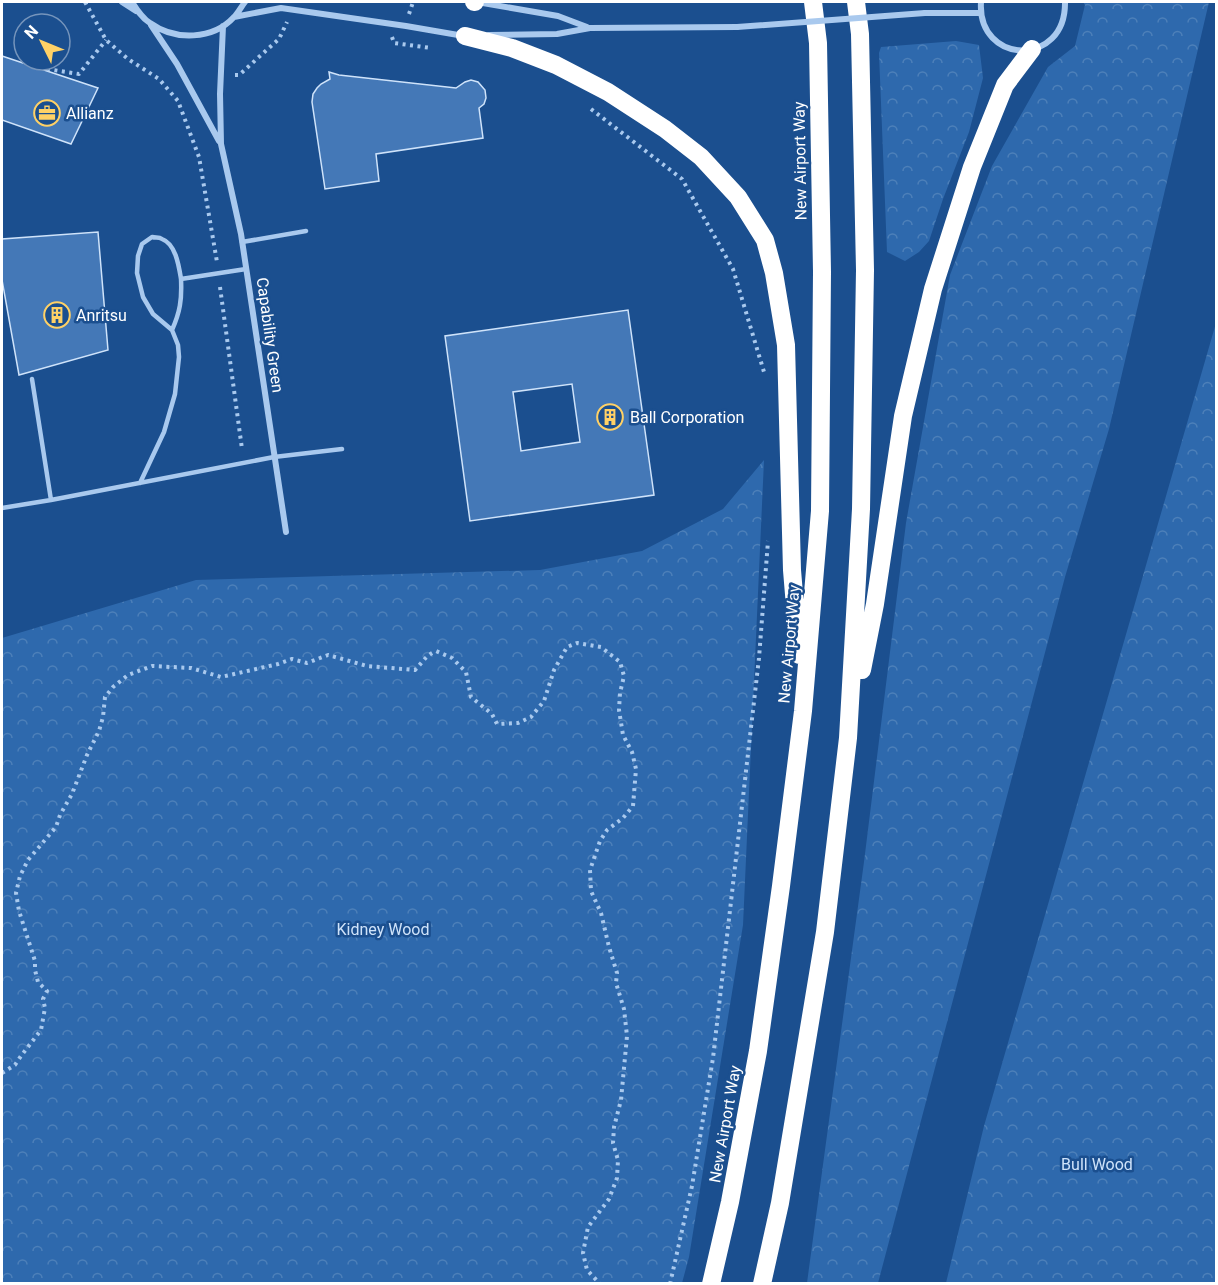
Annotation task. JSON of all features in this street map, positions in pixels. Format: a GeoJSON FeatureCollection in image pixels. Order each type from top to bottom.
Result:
{"type":"FeatureCollection","features":[{"type":"Feature","properties":{"kind":"highway","name":"New Airport Way"},"geometry":{"type":"LineString","coordinates":[[711,1284],[730,1202],[758,1051],[803,711],[820,511],[822,272],[818,43],[813,2]]}},
{"type":"Feature","properties":{"kind":"highway"},"geometry":{"type":"LineString","coordinates":[[762,1284],[780,1203],[825,932],[848,738],[861,509],[865,270],[860,34],[856,2]]}},
{"type":"Feature","properties":{"kind":"highway"},"geometry":{"type":"LineString","coordinates":[[465,36],[512,48],[556,65],[608,92],[665,129],[701,157],[731,189],[765,240],[774,273],[786,345],[792,570],[803,711]]}},
{"type":"Feature","properties":{"kind":"highway"},"geometry":{"type":"LineString","coordinates":[[848,738],[875,604],[903,417],[933,289],[972,167],[1005,85],[1032,49]]}},
{"type":"Feature","properties":{"kind":"street"},"geometry":{"type":"LineString","coordinates":[[122,2],[151,24],[177,64],[221,144]]}},
{"type":"Feature","properties":{"kind":"street"},"geometry":{"type":"LineString","coordinates":[[132,2],[139,13]]}},
{"type":"Feature","properties":{"kind":"street"},"geometry":{"type":"LineString","coordinates":[[151,24],[180,36],[196,36],[223,26],[234,17],[245,2]]}},
{"type":"Feature","properties":{"kind":"street"},"geometry":{"type":"LineString","coordinates":[[474,2],[558,16],[590,28]]}},
{"type":"Feature","properties":{"kind":"street"},"geometry":{"type":"LineString","coordinates":[[981,2],[980,13],[989,34],[1008,48],[1020,50],[1044,45],[1054,36],[1061,26],[1065,13],[1065,2]]}},
{"type":"Feature","properties":{"kind":"street"},"geometry":{"type":"LineString","coordinates":[[234,17],[281,8],[465,36],[557,34],[590,28],[737,27],[925,13],[980,13]]}},
{"type":"Feature","properties":{"kind":"street"},"geometry":{"type":"LineString","coordinates":[[221,144],[220,94],[223,26]]}},
{"type":"Feature","properties":{"kind":"street","name":"Capability Green"},"geometry":{"type":"LineString","coordinates":[[221,144],[242,242],[286,532]]}},
{"type":"Feature","properties":{"kind":"lane"},"geometry":{"type":"LineString","coordinates":[[242,242],[306,231]]}},
{"type":"Feature","properties":{"kind":"lane"},"geometry":{"type":"LineString","coordinates":[[140,483],[164,432],[175,394],[179,357],[178,345],[172,330],[153,314],[142,297],[137,273],[138,256],[142,244],[152,237],[164,239],[171,247],[182,279],[179,314],[172,330]]}},
{"type":"Feature","properties":{"kind":"lane"},"geometry":{"type":"LineString","coordinates":[[182,279],[246,268]]}},
{"type":"Feature","properties":{"kind":"lane"},"geometry":{"type":"LineString","coordinates":[[32,379],[51,500]]}},
{"type":"Feature","properties":{"kind":"lane"},"geometry":{"type":"LineString","coordinates":[[2,508],[274,457],[342,448]]}},
{"type":"Feature","properties":{"kind":"path"},"geometry":{"type":"LineString","coordinates":[[85,2],[106,40],[128,59],[159,79],[178,101],[199,158],[219,273],[244,463]]}},
{"type":"Feature","properties":{"kind":"path"},"geometry":{"type":"LineString","coordinates":[[66,72],[79,74],[106,40]]}},
{"type":"Feature","properties":{"kind":"path"},"geometry":{"type":"LineString","coordinates":[[401,44],[434,48]]}},
{"type":"Feature","properties":{"kind":"path"},"geometry":{"type":"LineString","coordinates":[[583,102],[682,179],[733,268],[764,372]]}},
{"type":"Feature","properties":{"kind":"path"},"geometry":{"type":"LineString","coordinates":[[670,1284],[692,1186],[713,1058],[759,657],[768,534]]}},
{"type":"Feature","properties":{"kind":"path"},"geometry":{"type":"LineString","coordinates":[[2,1073],[15,1065],[41,1030],[45,1008],[43,999],[47,991],[38,982],[35,961],[19,911],[16,893],[20,876],[28,860],[56,826],[72,794],[99,731],[105,697],[128,675],[152,666],[191,668],[221,677],[292,660],[307,663],[328,656],[367,666],[415,670],[427,656],[436,651],[452,658],[466,672],[471,697],[492,714],[497,724],[518,723],[531,717],[544,701],[554,670],[567,647],[577,642],[601,647],[620,662],[624,676],[619,710],[623,735],[632,752],[636,769],[633,806],[623,818],[607,830],[600,841],[590,870],[591,891],[601,913],[617,973],[616,983],[624,1009],[627,1036],[621,1100],[613,1135],[618,1160],[617,1178],[609,1199],[588,1227],[583,1253],[587,1270],[600,1284]]}},
{"type":"Feature","properties":{"kind":"green space"},"geometry":{"type":"Polygon","coordinates":[[[1083,2],[1209,2],[1109,429],[1065,577],[878,1283],[807,1283],[864,862],[906,523],[950,275],[992,166],[1048,67],[1075,46],[1085,5],[1083,2]]]}},
{"type":"Feature","properties":{"kind":"green space"},"geometry":{"type":"Polygon","coordinates":[[[956,41],[979,45],[983,78],[969,132],[929,241],[919,252],[905,261],[887,252],[879,53],[881,47],[956,41]]]}},
{"type":"Feature","properties":{"kind":"green space","name":"Bull Wood"},"geometry":{"type":"Polygon","coordinates":[[[1216,323],[1216,1283],[946,1283],[984,1126],[1216,323]]]}},
{"type":"Feature","properties":{"kind":"green space","name":"Kidney Wood"},"geometry":{"type":"Polygon","coordinates":[[[764,460],[743,925],[689,1257],[682,1283],[2,1283],[2,638],[196,580],[540,570],[642,551],[723,509],[764,460]]]}},
{"type":"Feature","properties":{"kind":"building"},"geometry":{"type":"Polygon","coordinates":[[[2,56],[12,59],[12,72],[50,72],[98,88],[71,144],[2,120],[2,56]]]}},
{"type":"Feature","properties":{"kind":"building"},"geometry":{"type":"Polygon","coordinates":[[[329,72],[456,88],[471,80],[478,82],[485,90],[486,98],[484,104],[479,108],[483,138],[376,154],[379,181],[325,189],[312,102],[317,88],[330,79],[329,72]]]}},
{"type":"Feature","properties":{"kind":"building","name":"Anritsu"},"geometry":{"type":"Polygon","coordinates":[[[98,232],[108,350],[19,375],[2,280],[2,239],[98,232]]]}},
{"type":"Feature","properties":{"kind":"building","name":"Ball Corporation"},"geometry":{"type":"Polygon","coordinates":[[[628,310],[654,495],[470,521],[445,336],[628,310]],[[572,384],[513,392],[521,451],[580,442],[572,384]]]}},
{"type":"Feature","properties":{"kind":"place","name":"Allianz"},"geometry":{"type":"Point","coordinates":[47,113]}},
{"type":"Feature","properties":{"kind":"place","name":"Anritsu"},"geometry":{"type":"Point","coordinates":[57,315]}},
{"type":"Feature","properties":{"kind":"place","name":"Ball Corporation"},"geometry":{"type":"Point","coordinates":[610,417]}}]}
